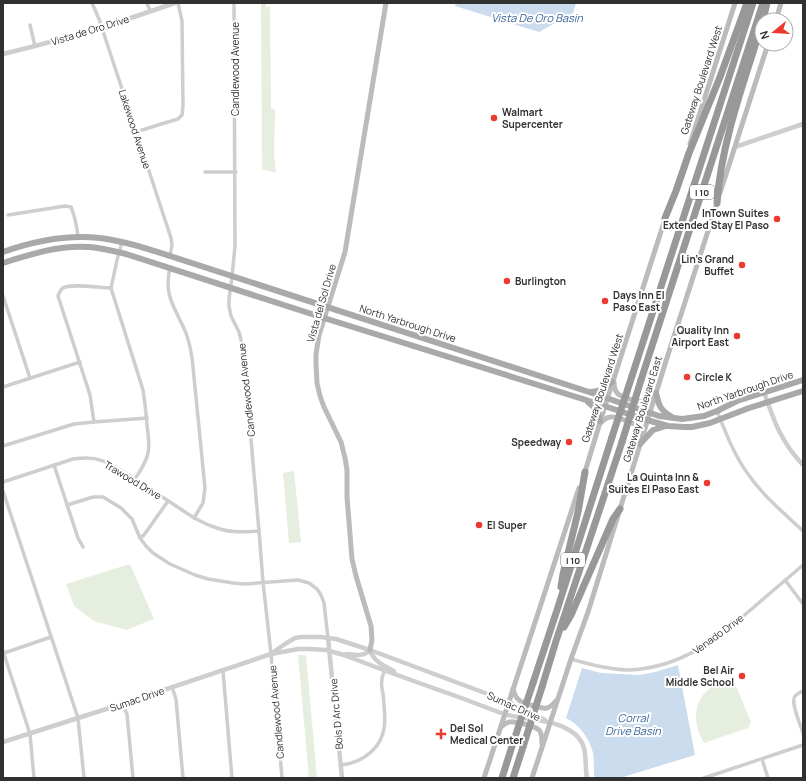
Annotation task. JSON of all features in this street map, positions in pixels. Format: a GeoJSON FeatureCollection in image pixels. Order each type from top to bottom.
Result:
{"type":"FeatureCollection","features":[{"type":"Feature","properties":{"kind":"highway"},"geometry":{"type":"LineString","coordinates":[[665,218],[747,3]]}},
{"type":"Feature","properties":{"kind":"highway","name":"I 10"},"geometry":{"type":"LineString","coordinates":[[502,778],[753,3]]}},
{"type":"Feature","properties":{"kind":"highway","name":"I 10"},"geometry":{"type":"LineString","coordinates":[[513,778],[763,3]]}},
{"type":"Feature","properties":{"kind":"highway"},"geometry":{"type":"LineString","coordinates":[[717,203],[718,184],[728,138],[754,51]]}},
{"type":"Feature","properties":{"kind":"highway"},"geometry":{"type":"LineString","coordinates":[[558,607],[563,574],[585,472]]}},
{"type":"Feature","properties":{"kind":"highway"},"geometry":{"type":"LineString","coordinates":[[556,641],[571,615],[613,519],[620,509]]}},
{"type":"Feature","properties":{"kind":"main road","name":"Vista del Sol Drive"},"geometry":{"type":"LineString","coordinates":[[370,650],[372,640],[371,626],[352,560],[345,458],[341,442],[324,407],[317,383],[316,354],[319,335],[345,252],[386,3]]}},
{"type":"Feature","properties":{"kind":"main road","name":"Gateway Boulevard West"},"geometry":{"type":"LineString","coordinates":[[484,778],[585,472],[599,423],[735,3]]}},
{"type":"Feature","properties":{"kind":"main road","name":"Gateway Boulevard East"},"geometry":{"type":"LineString","coordinates":[[532,778],[557,700],[588,612],[655,395],[765,52]]}},
{"type":"Feature","properties":{"kind":"main road","name":"North Yarbrough Drive"},"geometry":{"type":"LineString","coordinates":[[3,252],[43,240],[66,237],[116,240],[170,256],[589,392],[650,414],[675,419],[704,416],[764,392],[803,380]]}},
{"type":"Feature","properties":{"kind":"main road","name":"North Yarbrough Drive"},"geometry":{"type":"LineString","coordinates":[[3,263],[35,253],[64,248],[88,247],[119,252],[668,426],[692,427],[710,423],[749,408],[803,391]]}},
{"type":"Feature","properties":{"kind":"main road"},"geometry":{"type":"LineString","coordinates":[[477,366],[480,357]]}},
{"type":"Feature","properties":{"kind":"main road"},"geometry":{"type":"LineString","coordinates":[[613,380],[616,392],[620,395],[640,402],[649,401],[655,395],[660,408],[675,419]]}},
{"type":"Feature","properties":{"kind":"main road"},"geometry":{"type":"LineString","coordinates":[[589,392],[607,388],[613,380]]}},
{"type":"Feature","properties":{"kind":"main road"},"geometry":{"type":"LineString","coordinates":[[586,400],[596,410],[599,423],[609,417],[613,417],[634,424],[638,426],[641,441]]}},
{"type":"Feature","properties":{"kind":"main road"},"geometry":{"type":"LineString","coordinates":[[641,441],[653,430],[668,426]]}},
{"type":"Feature","properties":{"kind":"main road"},"geometry":{"type":"LineString","coordinates":[[513,688],[517,699],[523,703],[547,708],[557,700]]}},
{"type":"Feature","properties":{"kind":"main road"},"geometry":{"type":"LineString","coordinates":[[500,728],[510,722],[515,722],[535,728],[542,736],[542,747]]}},
{"type":"Feature","properties":{"kind":"street","name":"Lakewood Avenue"},"geometry":{"type":"LineString","coordinates":[[92,3],[171,238],[172,245],[170,256]]}},
{"type":"Feature","properties":{"kind":"street"},"geometry":{"type":"LineString","coordinates":[[147,3],[150,11]]}},
{"type":"Feature","properties":{"kind":"street","name":"Vista de Oro Drive"},"geometry":{"type":"LineString","coordinates":[[3,54],[101,28],[177,3]]}},
{"type":"Feature","properties":{"kind":"street"},"geometry":{"type":"LineString","coordinates":[[136,132],[178,119],[182,115],[182,28],[181,14],[177,3]]}},
{"type":"Feature","properties":{"kind":"street","name":"Candlewood Avenue"},"geometry":{"type":"LineString","coordinates":[[234,3],[236,172],[235,246],[229,306],[233,320],[239,332],[243,348],[263,582],[282,778]]}},
{"type":"Feature","properties":{"kind":"street"},"geometry":{"type":"LineString","coordinates":[[30,26],[35,46]]}},
{"type":"Feature","properties":{"kind":"street"},"geometry":{"type":"LineString","coordinates":[[735,147],[803,124]]}},
{"type":"Feature","properties":{"kind":"street"},"geometry":{"type":"LineString","coordinates":[[205,172],[236,172]]}},
{"type":"Feature","properties":{"kind":"street"},"geometry":{"type":"LineString","coordinates":[[8,215],[69,206],[71,207],[74,217],[78,237]]}},
{"type":"Feature","properties":{"kind":"street"},"geometry":{"type":"LineString","coordinates":[[122,242],[111,288],[140,379],[146,403],[149,441],[148,453],[143,467],[135,478]]}},
{"type":"Feature","properties":{"kind":"street"},"geometry":{"type":"LineString","coordinates":[[170,268],[167,282],[169,296],[192,352],[194,367],[205,488],[203,503],[194,518]]}},
{"type":"Feature","properties":{"kind":"street"},"geometry":{"type":"LineString","coordinates":[[94,422],[90,395],[58,296],[59,292],[64,288],[71,286],[111,288]]}},
{"type":"Feature","properties":{"kind":"street"},"geometry":{"type":"LineString","coordinates":[[3,296],[30,378]]}},
{"type":"Feature","properties":{"kind":"street"},"geometry":{"type":"LineString","coordinates":[[3,387],[80,362]]}},
{"type":"Feature","properties":{"kind":"street"},"geometry":{"type":"LineString","coordinates":[[764,392],[781,435],[803,465]]}},
{"type":"Feature","properties":{"kind":"street"},"geometry":{"type":"LineString","coordinates":[[717,411],[734,451],[747,474],[764,495],[803,531]]}},
{"type":"Feature","properties":{"kind":"street"},"geometry":{"type":"LineString","coordinates":[[3,446],[74,424],[147,418]]}},
{"type":"Feature","properties":{"kind":"street","name":"Trawood Drive"},"geometry":{"type":"LineString","coordinates":[[3,482],[73,459],[93,458],[104,461],[135,478],[194,518],[208,525],[229,531],[259,531]]}},
{"type":"Feature","properties":{"kind":"street"},"geometry":{"type":"LineString","coordinates":[[54,465],[78,538],[83,547]]}},
{"type":"Feature","properties":{"kind":"street"},"geometry":{"type":"LineString","coordinates":[[3,491],[78,718],[84,778]]}},
{"type":"Feature","properties":{"kind":"street"},"geometry":{"type":"LineString","coordinates":[[67,505],[93,496],[103,497],[121,508],[132,519],[140,538],[153,553],[170,564],[195,575],[208,579],[233,583],[304,581],[317,589],[321,595],[324,603],[328,638]]}},
{"type":"Feature","properties":{"kind":"street"},"geometry":{"type":"LineString","coordinates":[[140,538],[148,530],[168,501]]}},
{"type":"Feature","properties":{"kind":"street","name":"Venado Drive"},"geometry":{"type":"LineString","coordinates":[[571,659],[607,668],[630,670],[654,667],[676,660],[697,651],[716,638],[803,565]]}},
{"type":"Feature","properties":{"kind":"street"},"geometry":{"type":"LineString","coordinates":[[785,580],[803,604]]}},
{"type":"Feature","properties":{"kind":"street","name":"Sumac Drive"},"geometry":{"type":"LineString","coordinates":[[271,654],[295,638],[308,636],[336,639],[370,650],[509,702],[551,722]]}},
{"type":"Feature","properties":{"kind":"street"},"geometry":{"type":"LineString","coordinates":[[34,778],[30,734],[3,652],[51,637]]}},
{"type":"Feature","properties":{"kind":"street","name":"Bois D Arc Drive"},"geometry":{"type":"LineString","coordinates":[[328,638],[342,778]]}},
{"type":"Feature","properties":{"kind":"street","name":"Sumac Drive"},"geometry":{"type":"LineString","coordinates":[[3,742],[271,654],[298,649],[320,649],[338,653],[505,714],[551,722]]}},
{"type":"Feature","properties":{"kind":"street"},"geometry":{"type":"LineString","coordinates":[[338,653],[363,655],[367,654],[370,650],[375,660],[408,679]]}},
{"type":"Feature","properties":{"kind":"street"},"geometry":{"type":"LineString","coordinates":[[340,765],[354,763],[367,756],[373,751],[381,739],[385,719],[382,680],[384,670]]}},
{"type":"Feature","properties":{"kind":"street"},"geometry":{"type":"LineString","coordinates":[[222,671],[232,778]]}},
{"type":"Feature","properties":{"kind":"street"},"geometry":{"type":"LineString","coordinates":[[172,687],[176,699],[183,778]]}},
{"type":"Feature","properties":{"kind":"street"},"geometry":{"type":"LineString","coordinates":[[803,691],[794,697],[793,703],[803,733]]}},
{"type":"Feature","properties":{"kind":"street"},"geometry":{"type":"LineString","coordinates":[[122,704],[127,714],[133,778]]}},
{"type":"Feature","properties":{"kind":"street"},"geometry":{"type":"LineString","coordinates":[[551,722],[565,727],[578,736],[585,751],[587,778]]}},
{"type":"Feature","properties":{"kind":"street"},"geometry":{"type":"LineString","coordinates":[[704,778],[718,776],[803,745]]}},
{"type":"Feature","properties":{"kind":"street"},"geometry":{"type":"LineString","coordinates":[[762,759],[768,778]]}},
{"type":"Feature","properties":{"kind":"green space"},"geometry":{"type":"Polygon","coordinates":[[[261,3],[266,3],[266,7],[270,7],[271,108],[275,110],[274,154],[276,173],[262,169],[261,3]]]}},
{"type":"Feature","properties":{"kind":"green space"},"geometry":{"type":"Polygon","coordinates":[[[294,471],[301,542],[289,543],[283,473],[294,471]]]}},
{"type":"Feature","properties":{"kind":"green space"},"geometry":{"type":"Polygon","coordinates":[[[130,564],[154,619],[126,630],[94,621],[74,606],[66,584],[130,564]]]}},
{"type":"Feature","properties":{"kind":"green space"},"geometry":{"type":"Polygon","coordinates":[[[298,655],[306,655],[317,778],[309,778],[298,655]]]}},
{"type":"Feature","properties":{"kind":"green space"},"geometry":{"type":"Polygon","coordinates":[[[733,679],[751,722],[748,728],[704,743],[697,727],[696,711],[698,704],[707,690],[722,682],[733,679]]]}},
{"type":"Feature","properties":{"kind":"water","name":"Vista De Oro Basin"},"geometry":{"type":"Polygon","coordinates":[[[456,3],[576,3],[573,13],[539,32],[455,6],[456,3]]]}},
{"type":"Feature","properties":{"kind":"water","name":"Corral Drive Basin"},"geometry":{"type":"Polygon","coordinates":[[[678,665],[695,755],[620,778],[596,778],[594,775],[593,753],[589,742],[583,732],[566,718],[582,668],[601,673],[640,675],[678,665]]]}},
{"type":"Feature","properties":{"kind":"place","name":"Walmart Supercenter"},"geometry":{"type":"Point","coordinates":[494,118]}},
{"type":"Feature","properties":{"kind":"place","name":"InTown Suites Extended Stay El Paso"},"geometry":{"type":"Point","coordinates":[777,219]}},
{"type":"Feature","properties":{"kind":"place","name":"Lin's Grand Buffet"},"geometry":{"type":"Point","coordinates":[742,265]}},
{"type":"Feature","properties":{"kind":"place","name":"Burlington"},"geometry":{"type":"Point","coordinates":[507,281]}},
{"type":"Feature","properties":{"kind":"place","name":"Days Inn El Paso East"},"geometry":{"type":"Point","coordinates":[605,301]}},
{"type":"Feature","properties":{"kind":"place","name":"Quality Inn Airport East"},"geometry":{"type":"Point","coordinates":[737,336]}},
{"type":"Feature","properties":{"kind":"place","name":"Circle K"},"geometry":{"type":"Point","coordinates":[687,377]}},
{"type":"Feature","properties":{"kind":"place","name":"Speedway"},"geometry":{"type":"Point","coordinates":[569,442]}},
{"type":"Feature","properties":{"kind":"place","name":"La Quinta Inn & Suites El Paso East"},"geometry":{"type":"Point","coordinates":[707,483]}},
{"type":"Feature","properties":{"kind":"place","name":"El Super"},"geometry":{"type":"Point","coordinates":[479,525]}},
{"type":"Feature","properties":{"kind":"place","name":"Bel Air Middle School"},"geometry":{"type":"Point","coordinates":[742,676]}},
{"type":"Feature","properties":{"kind":"place","name":"Del Sol Medical Center"},"geometry":{"type":"Point","coordinates":[441,734]}}]}
